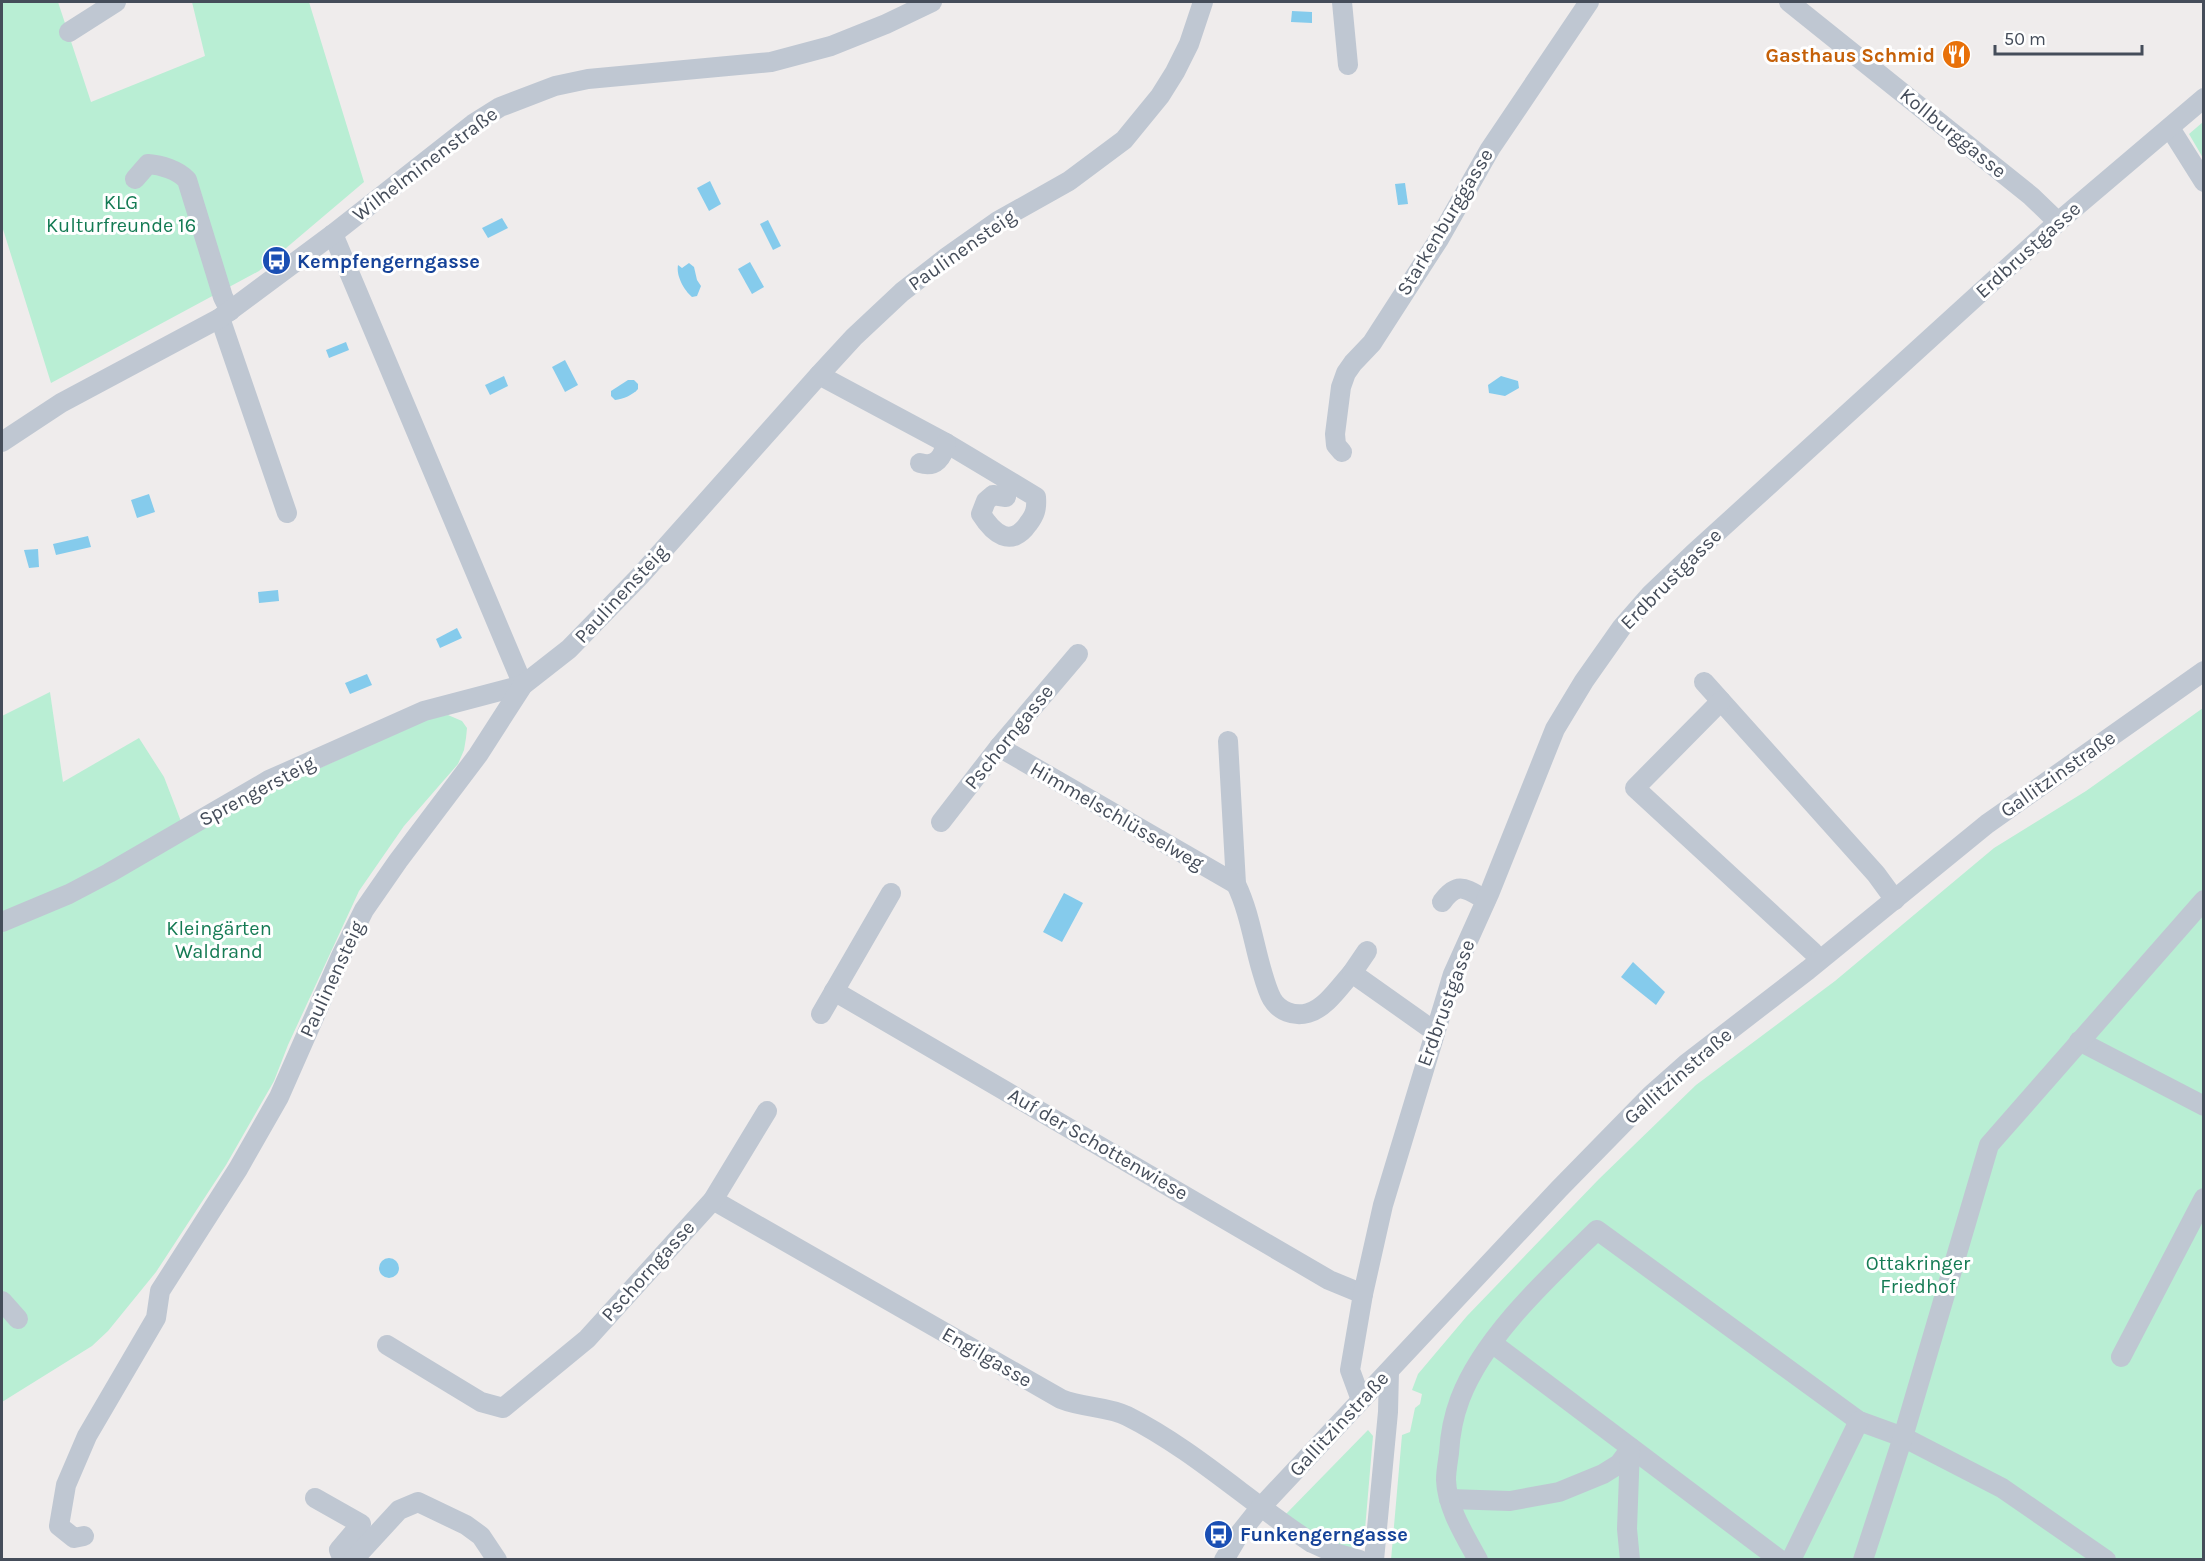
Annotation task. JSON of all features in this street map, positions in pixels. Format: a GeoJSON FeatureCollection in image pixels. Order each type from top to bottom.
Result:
{"type":"FeatureCollection","features":[{"type":"Feature","properties":{"kind":"street"},"geometry":{"type":"LineString","coordinates":[[69,32],[116,2]]}},
{"type":"Feature","properties":{"kind":"street","name":"Wilhelminenstraße"},"geometry":{"type":"LineString","coordinates":[[2,442],[61,403],[225,314],[333,234],[473,124],[500,107],[555,86],[588,79],[771,62],[831,46],[932,2]]}},
{"type":"Feature","properties":{"kind":"street","name":"Paulinensteig"},"geometry":{"type":"LineString","coordinates":[[84,1536],[74,1538],[59,1526],[66,1485],[87,1436],[156,1318],[160,1291],[238,1168],[279,1097],[341,956],[364,910],[478,755],[523,685],[569,649],[640,576],[854,337],[902,292],[998,221],[1069,181],[1124,140],[1148,112],[1175,72],[1190,44],[1203,2]]}},
{"type":"Feature","properties":{"kind":"street"},"geometry":{"type":"LineString","coordinates":[[1342,2],[1348,65]]}},
{"type":"Feature","properties":{"kind":"street","name":"Starkenburggasse"},"geometry":{"type":"LineString","coordinates":[[1342,452],[1336,445],[1335,434],[1341,387],[1346,373],[1372,343],[1439,239],[1490,148],[1589,2]]}},
{"type":"Feature","properties":{"kind":"street","name":"Kollburggasse"},"geometry":{"type":"LineString","coordinates":[[1789,2],[2031,196],[2058,222]]}},
{"type":"Feature","properties":{"kind":"street","name":"Erdbrustgasse"},"geometry":{"type":"LineString","coordinates":[[1361,1400],[1350,1370],[1363,1294],[1383,1205],[1434,1031],[1452,974],[1486,900],[1555,729],[1584,681],[1622,627],[1650,595],[1693,554],[2058,222],[2204,98]]}},
{"type":"Feature","properties":{"kind":"street"},"geometry":{"type":"LineString","coordinates":[[2170,128],[2204,182]]}},
{"type":"Feature","properties":{"kind":"street"},"geometry":{"type":"LineString","coordinates":[[135,179],[148,164],[178,173],[187,180],[223,297],[225,314],[287,513]]}},
{"type":"Feature","properties":{"kind":"street"},"geometry":{"type":"LineString","coordinates":[[333,234],[523,685]]}},
{"type":"Feature","properties":{"kind":"street"},"geometry":{"type":"LineString","coordinates":[[819,375],[946,443],[1036,497],[1037,508],[1032,518],[1024,531],[1015,537],[1009,537],[990,528],[981,514],[986,501],[993,495],[1006,497]]}},
{"type":"Feature","properties":{"kind":"street"},"geometry":{"type":"LineString","coordinates":[[920,463],[934,464],[944,456],[946,443]]}},
{"type":"Feature","properties":{"kind":"street","name":"Pschorngasse"},"geometry":{"type":"LineString","coordinates":[[941,822],[999,747],[1078,654]]}},
{"type":"Feature","properties":{"kind":"street","name":"Gallitzinstraße"},"geometry":{"type":"LineString","coordinates":[[1224,1560],[1240,1533],[1260,1508],[1559,1189],[1651,1095],[1686,1064],[1808,970],[1987,824],[2204,671]]}},
{"type":"Feature","properties":{"kind":"street"},"geometry":{"type":"LineString","coordinates":[[1704,682],[1876,874],[1894,900]]}},
{"type":"Feature","properties":{"kind":"street","name":"Sprengersteig"},"geometry":{"type":"LineString","coordinates":[[2,922],[69,894],[109,873],[269,780],[424,711],[523,685]]}},
{"type":"Feature","properties":{"kind":"street"},"geometry":{"type":"LineString","coordinates":[[1721,701],[1635,788],[1813,952]]}},
{"type":"Feature","properties":{"kind":"street"},"geometry":{"type":"LineString","coordinates":[[1228,741],[1236,884],[1243,899],[1272,998],[1285,1011],[1296,1015],[1309,1013],[1320,1006],[1352,973],[1367,951]]}},
{"type":"Feature","properties":{"kind":"street","name":"Himmelschlüsselweg"},"geometry":{"type":"LineString","coordinates":[[999,747],[1236,884]]}},
{"type":"Feature","properties":{"kind":"street"},"geometry":{"type":"LineString","coordinates":[[1442,902],[1449,892],[1457,888],[1466,889],[1486,900]]}},
{"type":"Feature","properties":{"kind":"street"},"geometry":{"type":"LineString","coordinates":[[821,1014],[891,893]]}},
{"type":"Feature","properties":{"kind":"street"},"geometry":{"type":"LineString","coordinates":[[1863,1560],[1903,1437],[1950,1270],[1989,1145],[2204,900]]}},
{"type":"Feature","properties":{"kind":"street"},"geometry":{"type":"LineString","coordinates":[[1352,973],[1434,1031]]}},
{"type":"Feature","properties":{"kind":"street","name":"Auf der Schottenwiese"},"geometry":{"type":"LineString","coordinates":[[834,991],[1329,1280],[1363,1294]]}},
{"type":"Feature","properties":{"kind":"street"},"geometry":{"type":"LineString","coordinates":[[2079,1041],[2204,1106]]}},
{"type":"Feature","properties":{"kind":"street","name":"Pschorngasse"},"geometry":{"type":"LineString","coordinates":[[387,1345],[481,1402],[503,1408],[587,1339],[713,1200],[767,1111]]}},
{"type":"Feature","properties":{"kind":"street"},"geometry":{"type":"LineString","coordinates":[[2121,1357],[2204,1198]]}},
{"type":"Feature","properties":{"kind":"street","name":"Engilgasse"},"geometry":{"type":"LineString","coordinates":[[713,1200],[1061,1399],[1077,1405],[1114,1411],[1137,1421],[1194,1458],[1260,1508],[1312,1543],[1332,1552],[1360,1560]]}},
{"type":"Feature","properties":{"kind":"street"},"geometry":{"type":"LineString","coordinates":[[1479,1560],[1462,1533],[1449,1499],[1446,1480],[1449,1449],[1460,1400],[1477,1363],[1492,1343],[1545,1281],[1597,1230],[1859,1421],[1903,1437],[2002,1488],[2106,1560]]}},
{"type":"Feature","properties":{"kind":"street"},"geometry":{"type":"LineString","coordinates":[[2,1301],[18,1319]]}},
{"type":"Feature","properties":{"kind":"street"},"geometry":{"type":"LineString","coordinates":[[1492,1343],[1780,1560]]}},
{"type":"Feature","properties":{"kind":"street"},"geometry":{"type":"LineString","coordinates":[[1374,1560],[1388,1412],[1389,1371]]}},
{"type":"Feature","properties":{"kind":"street"},"geometry":{"type":"LineString","coordinates":[[1791,1560],[1859,1421]]}},
{"type":"Feature","properties":{"kind":"street"},"geometry":{"type":"LineString","coordinates":[[1449,1499],[1510,1501],[1559,1492],[1603,1474],[1619,1464],[1630,1448]]}},
{"type":"Feature","properties":{"kind":"street"},"geometry":{"type":"LineString","coordinates":[[1630,1448],[1627,1529],[1630,1560]]}},
{"type":"Feature","properties":{"kind":"street"},"geometry":{"type":"LineString","coordinates":[[315,1498],[361,1524],[339,1550],[343,1560]]}},
{"type":"Feature","properties":{"kind":"street"},"geometry":{"type":"LineString","coordinates":[[353,1560],[399,1510],[418,1502],[466,1525],[480,1536],[497,1560]]}},
{"type":"Feature","properties":{"kind":"green space","name":"KLG Kulturfreunde 16"},"geometry":{"type":"Polygon","coordinates":[[[2,2],[58,2],[91,102],[205,56],[192,2],[309,2],[364,182],[259,271],[51,383],[2,226],[2,2]]]}},
{"type":"Feature","properties":{"kind":"green space"},"geometry":{"type":"Polygon","coordinates":[[[2203,122],[2203,158],[2189,134],[2203,122]]]}},
{"type":"Feature","properties":{"kind":"green space"},"geometry":{"type":"Polygon","coordinates":[[[50,692],[63,782],[139,738],[164,777],[182,824],[113,864],[2,915],[2,716],[50,692]]]}},
{"type":"Feature","properties":{"kind":"green space","name":"Ottakringer Friedhof"},"geometry":{"type":"Polygon","coordinates":[[[2203,708],[2203,1559],[1391,1560],[1402,1435],[1410,1432],[1415,1408],[1420,1404],[1422,1394],[1412,1390],[1418,1374],[1467,1316],[1599,1179],[1696,1085],[1835,981],[1994,848],[2086,791],[2203,708]]]}},
{"type":"Feature","properties":{"kind":"green space","name":"Kleingärten Waldrand"},"geometry":{"type":"Polygon","coordinates":[[[448,715],[462,721],[467,728],[464,750],[458,764],[404,826],[359,891],[288,1045],[274,1081],[226,1165],[156,1272],[108,1331],[92,1346],[2,1402],[2,931],[267,792],[434,716],[448,715]]]}},
{"type":"Feature","properties":{"kind":"green space"},"geometry":{"type":"Polygon","coordinates":[[[1368,1430],[1373,1436],[1364,1541],[1355,1550],[1314,1536],[1285,1515],[1368,1430]]]}},
{"type":"Feature","properties":{"kind":"water"},"geometry":{"type":"Polygon","coordinates":[[[1292,11],[1312,12],[1312,23],[1291,22],[1292,11]]]}},
{"type":"Feature","properties":{"kind":"water"},"geometry":{"type":"Polygon","coordinates":[[[710,181],[721,204],[709,211],[697,188],[710,181]]]}},
{"type":"Feature","properties":{"kind":"water"},"geometry":{"type":"Polygon","coordinates":[[[1405,183],[1408,204],[1398,205],[1395,184],[1405,183]]]}},
{"type":"Feature","properties":{"kind":"water"},"geometry":{"type":"Polygon","coordinates":[[[502,218],[508,228],[488,238],[482,228],[502,218]]]}},
{"type":"Feature","properties":{"kind":"water"},"geometry":{"type":"Polygon","coordinates":[[[768,220],[781,246],[773,250],[760,224],[768,220]]]}},
{"type":"Feature","properties":{"kind":"water"},"geometry":{"type":"Polygon","coordinates":[[[750,262],[764,287],[752,294],[738,269],[750,262]]]}},
{"type":"Feature","properties":{"kind":"water"},"geometry":{"type":"Polygon","coordinates":[[[689,263],[694,267],[701,286],[697,296],[692,297],[686,291],[678,274],[678,265],[682,268],[689,263]]]}},
{"type":"Feature","properties":{"kind":"water"},"geometry":{"type":"Polygon","coordinates":[[[346,342],[349,350],[329,358],[326,350],[346,342]]]}},
{"type":"Feature","properties":{"kind":"water"},"geometry":{"type":"Polygon","coordinates":[[[565,360],[578,385],[565,392],[552,367],[565,360]]]}},
{"type":"Feature","properties":{"kind":"water"},"geometry":{"type":"Polygon","coordinates":[[[504,376],[508,386],[490,395],[485,385],[504,376]]]}},
{"type":"Feature","properties":{"kind":"water"},"geometry":{"type":"Polygon","coordinates":[[[1501,376],[1518,381],[1519,388],[1505,396],[1489,393],[1488,385],[1501,376]]]}},
{"type":"Feature","properties":{"kind":"water"},"geometry":{"type":"Polygon","coordinates":[[[628,380],[634,380],[638,384],[638,389],[628,396],[615,400],[611,396],[611,391],[628,380]]]}},
{"type":"Feature","properties":{"kind":"water"},"geometry":{"type":"Polygon","coordinates":[[[149,494],[155,512],[137,518],[131,500],[149,494]]]}},
{"type":"Feature","properties":{"kind":"water"},"geometry":{"type":"Polygon","coordinates":[[[88,536],[91,547],[56,555],[53,544],[88,536]]]}},
{"type":"Feature","properties":{"kind":"water"},"geometry":{"type":"Polygon","coordinates":[[[38,549],[39,567],[29,568],[24,550],[38,549]]]}},
{"type":"Feature","properties":{"kind":"water"},"geometry":{"type":"Polygon","coordinates":[[[278,590],[279,601],[259,603],[258,592],[278,590]]]}},
{"type":"Feature","properties":{"kind":"water"},"geometry":{"type":"Polygon","coordinates":[[[457,628],[462,638],[440,648],[436,639],[457,628]]]}},
{"type":"Feature","properties":{"kind":"water"},"geometry":{"type":"Polygon","coordinates":[[[367,674],[372,685],[350,694],[345,683],[367,674]]]}},
{"type":"Feature","properties":{"kind":"water"},"geometry":{"type":"Polygon","coordinates":[[[1064,893],[1083,903],[1062,942],[1043,932],[1064,893]]]}},
{"type":"Feature","properties":{"kind":"water"},"geometry":{"type":"Polygon","coordinates":[[[1633,962],[1665,992],[1656,1005],[1621,977],[1633,962]]]}},
{"type":"Feature","properties":{"kind":"water"},"geometry":{"type":"Polygon","coordinates":[[[385,1258],[393,1258],[399,1264],[399,1272],[393,1278],[385,1278],[379,1272],[379,1264],[385,1258]]]}},
{"type":"Feature","properties":{"kind":"place","name":"Gasthaus Schmid"},"geometry":{"type":"Point","coordinates":[1956,55]}},
{"type":"Feature","properties":{"kind":"place","name":"Kempfengerngasse"},"geometry":{"type":"Point","coordinates":[276,261]}},
{"type":"Feature","properties":{"kind":"place","name":"Funkengerngasse"},"geometry":{"type":"Point","coordinates":[1219,1534]}}]}
